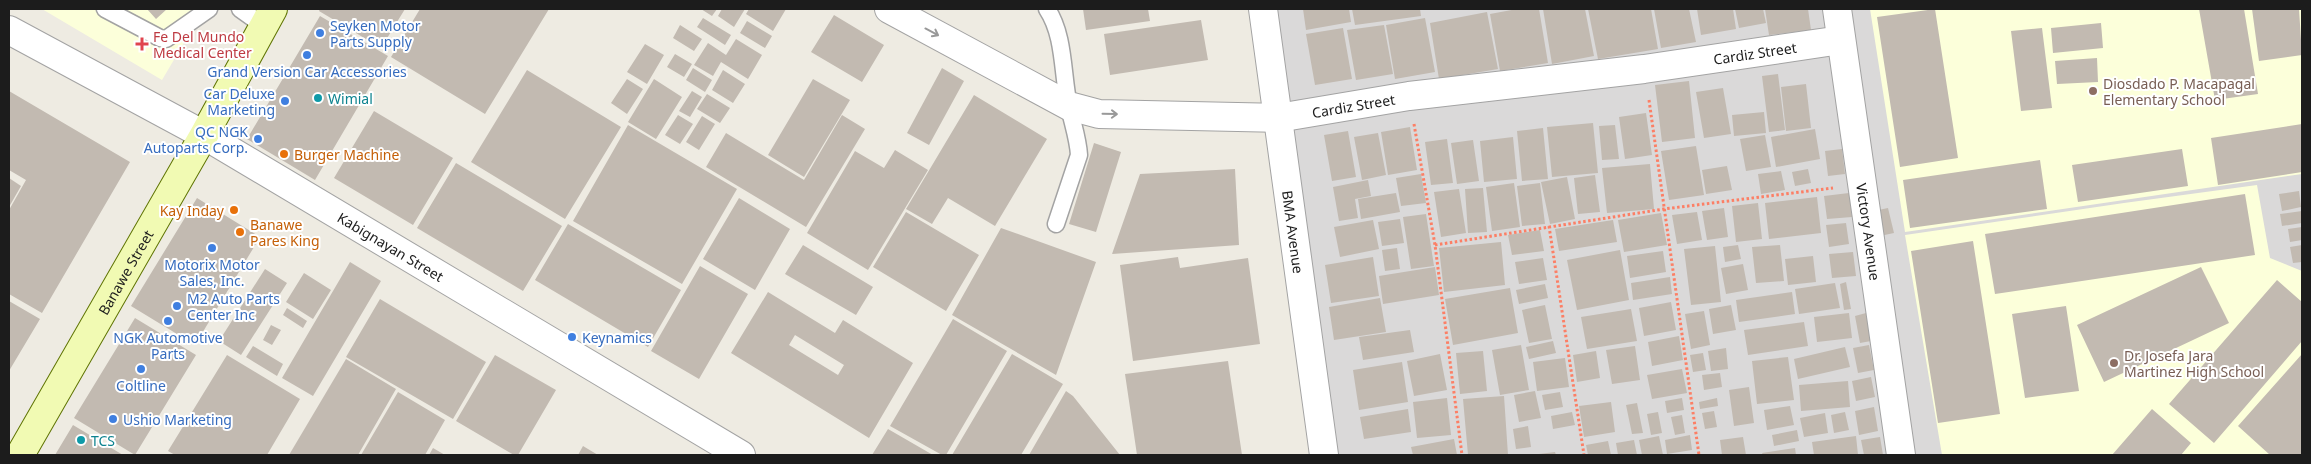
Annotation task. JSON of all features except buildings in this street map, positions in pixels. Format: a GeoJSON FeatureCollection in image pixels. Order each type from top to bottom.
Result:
{"type":"FeatureCollection","features":[{"type":"Feature","properties":{"kind":"main road","name":"Banawe Street"},"geometry":{"type":"LineString","coordinates":[[20,455],[204,135],[268,17]]}},
{"type":"Feature","properties":{"kind":"street","name":"Cardiz Street"},"geometry":{"type":"LineString","coordinates":[[890,9],[1069,106],[1099,114],[1278,118],[1409,96],[1644,69],[1841,40]]}},
{"type":"Feature","properties":{"kind":"street","name":"BMA Avenue"},"geometry":{"type":"LineString","coordinates":[[1263,9],[1324,455]]}},
{"type":"Feature","properties":{"kind":"street","name":"Victory Avenue"},"geometry":{"type":"LineString","coordinates":[[1837,9],[1901,455]]}},
{"type":"Feature","properties":{"kind":"street","name":"Kabignayan Street"},"geometry":{"type":"LineString","coordinates":[[9,30],[204,135],[741,455]]}},
{"type":"Feature","properties":{"kind":"lane"},"geometry":{"type":"LineString","coordinates":[[105,9],[160,38],[166,38],[209,9]]}},
{"type":"Feature","properties":{"kind":"lane"},"geometry":{"type":"LineString","coordinates":[[240,9],[268,17]]}},
{"type":"Feature","properties":{"kind":"lane"},"geometry":{"type":"LineString","coordinates":[[1047,9],[1056,22],[1069,106],[1080,154],[1056,224]]}},
{"type":"Feature","properties":{"kind":"path"},"geometry":{"type":"LineString","coordinates":[[1644,69],[1699,455]]}},
{"type":"Feature","properties":{"kind":"path"},"geometry":{"type":"LineString","coordinates":[[1409,96],[1435,246],[1462,455]]}},
{"type":"Feature","properties":{"kind":"path"},"geometry":{"type":"LineString","coordinates":[[1435,246],[1664,208],[1863,184]]}},
{"type":"Feature","properties":{"kind":"path"},"geometry":{"type":"LineString","coordinates":[[1549,226],[1584,455]]}},
{"type":"Feature","properties":{"kind":"shaded area","name":"Fe Del Mundo Medical Center"},"geometry":{"type":"Polygon","coordinates":[[[42,9],[204,9],[162,80],[42,9]]]}},
{"type":"Feature","properties":{"kind":"shaded area"},"geometry":{"type":"Polygon","coordinates":[[[1277,9],[2302,9],[2302,455],[1336,455],[1277,9]]]}},
{"type":"Feature","properties":{"kind":"shaded area","name":"Diosdado P. Macapagal Elementary School"},"geometry":{"type":"Polygon","coordinates":[[[1870,9],[2302,9],[2302,174],[1905,232],[1870,9]]]}},
{"type":"Feature","properties":{"kind":"shaded area","name":"Dr. Josefa Jara Martinez High School"},"geometry":{"type":"Polygon","coordinates":[[[2257,185],[2270,258],[2302,271],[2302,455],[1942,455],[1905,235],[2257,185]]]}},
{"type":"Feature","properties":{"kind":"place","name":"Seyken Motor Parts Supply"},"geometry":{"type":"Point","coordinates":[320,33]}},
{"type":"Feature","properties":{"kind":"place","name":"Fe Del Mundo Medical Center"},"geometry":{"type":"Point","coordinates":[142,44]}},
{"type":"Feature","properties":{"kind":"place","name":"Grand Version Car Accessories"},"geometry":{"type":"Point","coordinates":[307,55]}},
{"type":"Feature","properties":{"kind":"place","name":"Diosdado P. Macapagal Elementary School"},"geometry":{"type":"Point","coordinates":[2093,91]}},
{"type":"Feature","properties":{"kind":"place","name":"Wimial"},"geometry":{"type":"Point","coordinates":[318,98]}},
{"type":"Feature","properties":{"kind":"place","name":"Car Deluxe Marketing"},"geometry":{"type":"Point","coordinates":[285,101]}},
{"type":"Feature","properties":{"kind":"place","name":"QC NGK Autoparts Corp."},"geometry":{"type":"Point","coordinates":[258,139]}},
{"type":"Feature","properties":{"kind":"place","name":"Burger Machine"},"geometry":{"type":"Point","coordinates":[284,154]}},
{"type":"Feature","properties":{"kind":"place","name":"Kay Inday"},"geometry":{"type":"Point","coordinates":[234,210]}},
{"type":"Feature","properties":{"kind":"place","name":"Banawe Pares King"},"geometry":{"type":"Point","coordinates":[240,232]}},
{"type":"Feature","properties":{"kind":"place","name":"Motorix Motor Sales, Inc."},"geometry":{"type":"Point","coordinates":[212,248]}},
{"type":"Feature","properties":{"kind":"place","name":"M2 Auto Parts Center Inc"},"geometry":{"type":"Point","coordinates":[177,306]}},
{"type":"Feature","properties":{"kind":"place","name":"NGK Automotive Parts"},"geometry":{"type":"Point","coordinates":[168,321]}},
{"type":"Feature","properties":{"kind":"place","name":"Keynamics"},"geometry":{"type":"Point","coordinates":[572,337]}},
{"type":"Feature","properties":{"kind":"place","name":"Dr. Josefa Jara Martinez High School"},"geometry":{"type":"Point","coordinates":[2114,363]}},
{"type":"Feature","properties":{"kind":"place","name":"Coltline"},"geometry":{"type":"Point","coordinates":[141,369]}},
{"type":"Feature","properties":{"kind":"place","name":"Ushio Marketing"},"geometry":{"type":"Point","coordinates":[113,419]}},
{"type":"Feature","properties":{"kind":"place","name":"TCS"},"geometry":{"type":"Point","coordinates":[81,440]}}]}
